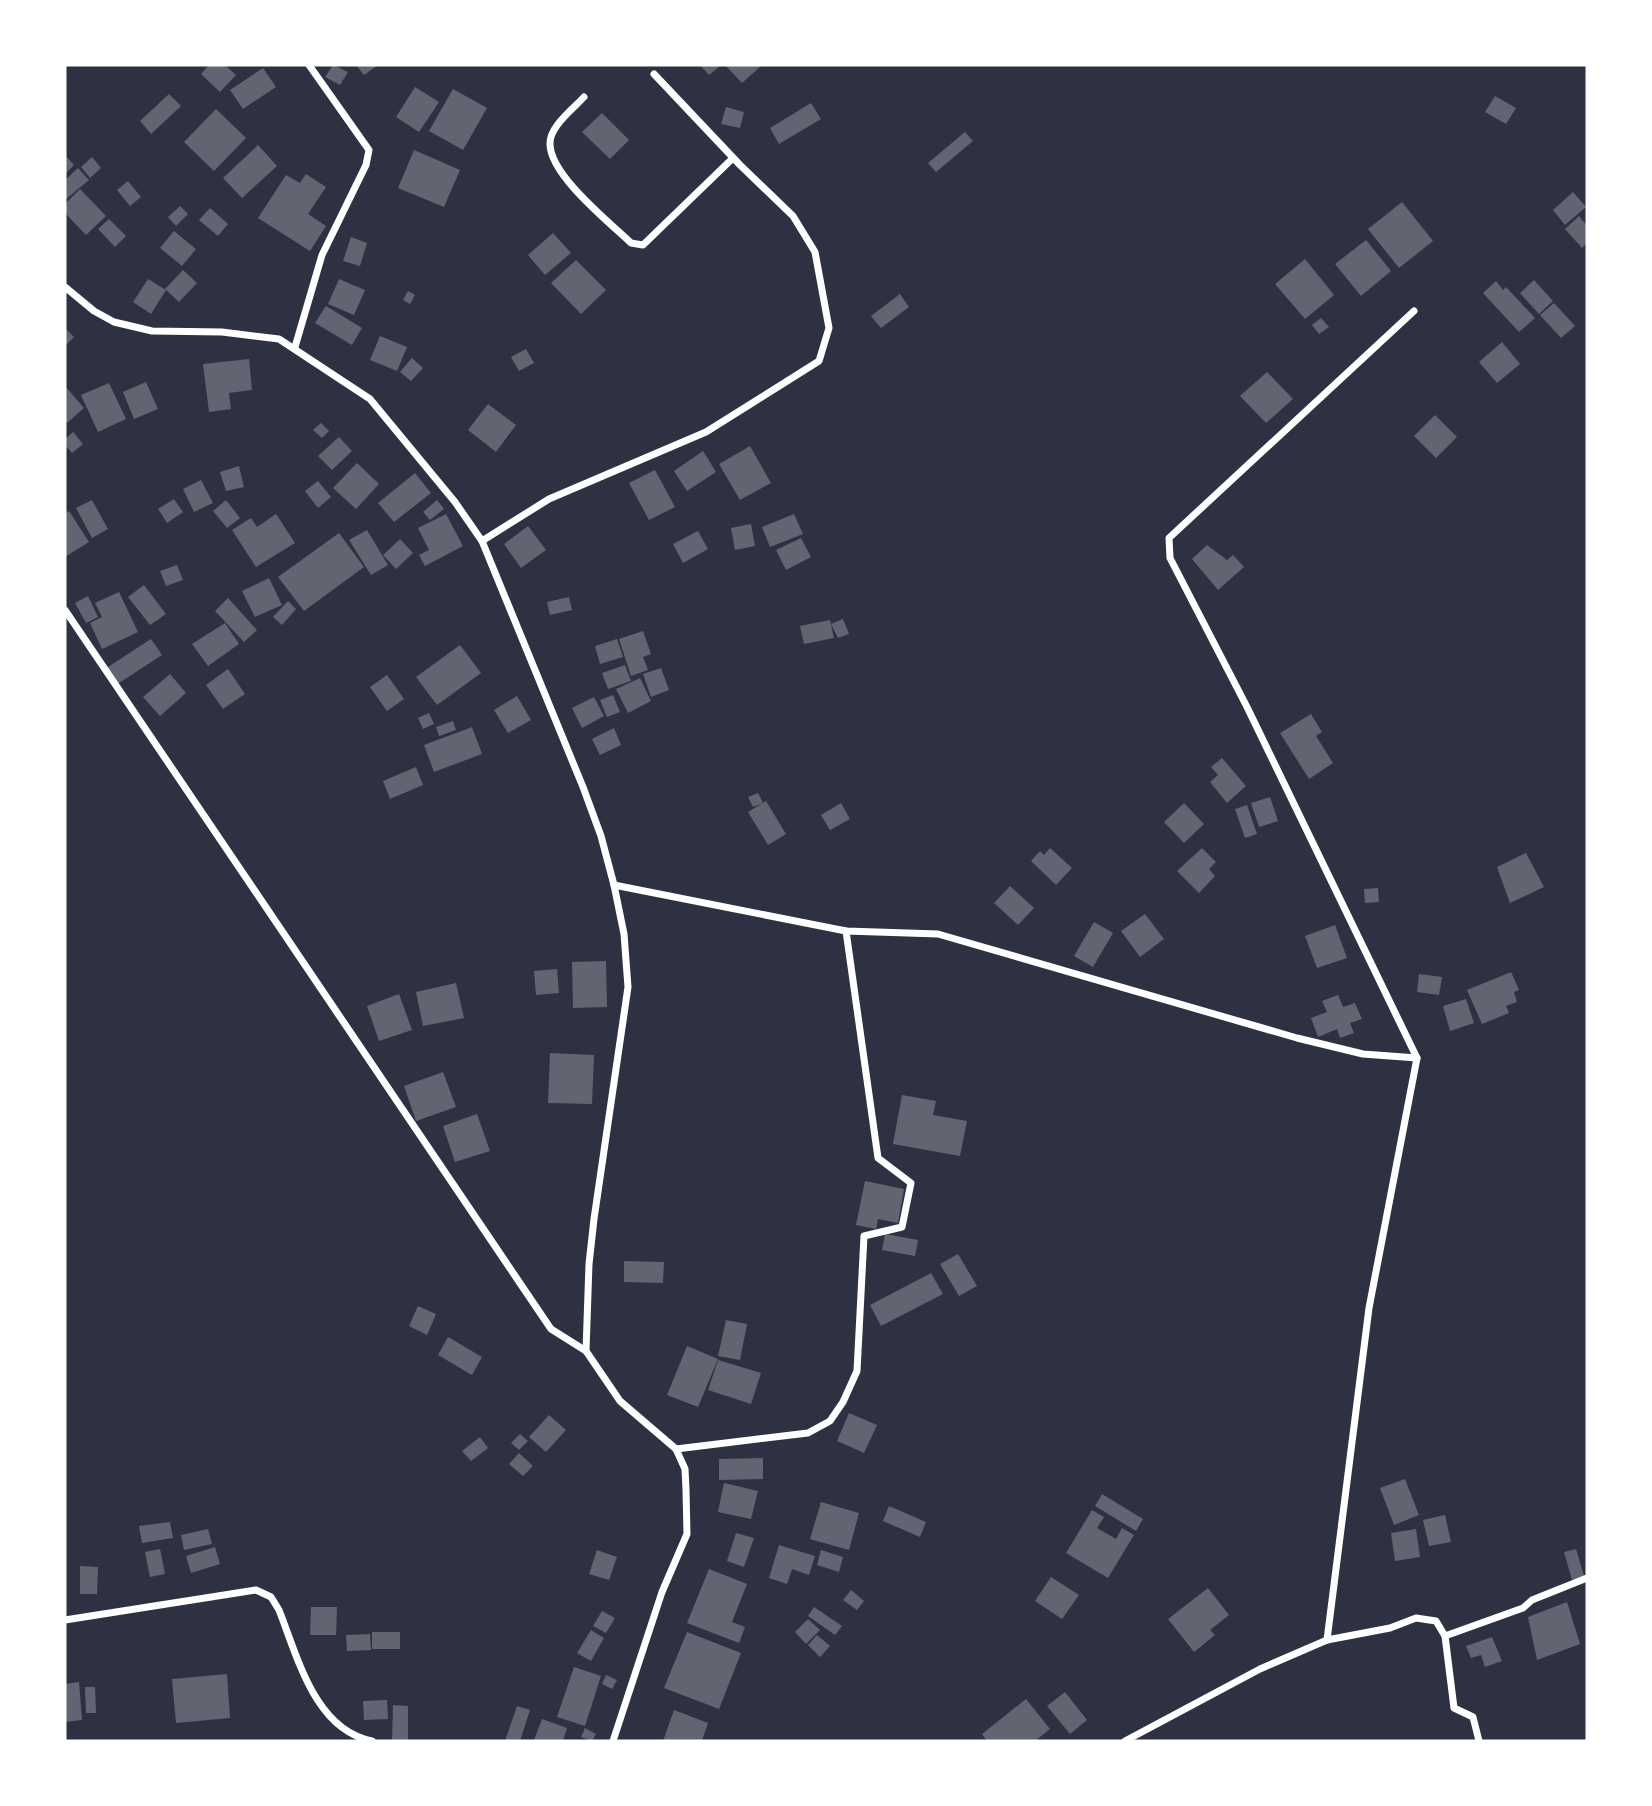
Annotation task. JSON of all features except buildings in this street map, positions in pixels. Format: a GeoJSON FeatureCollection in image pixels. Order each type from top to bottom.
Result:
{"type":"FeatureCollection","features":[{"type":"Feature","properties":{"kind":"street"},"geometry":{"type":"LineString","coordinates":[[295,347],[322,255],[366,165],[369,150],[309,65]]}},
{"type":"Feature","properties":{"kind":"street"},"geometry":{"type":"LineString","coordinates":[[482,541],[549,499],[706,432],[819,361],[829,328],[815,252],[793,216],[733,158],[654,74]]}},
{"type":"Feature","properties":{"kind":"street"},"geometry":{"type":"LineString","coordinates":[[584,97],[559,123],[549,142],[553,160],[569,182],[631,243],[643,245],[733,158]]}},
{"type":"Feature","properties":{"kind":"street"},"geometry":{"type":"LineString","coordinates":[[65,287],[94,312],[114,322],[152,331],[222,332],[279,339],[295,347],[370,399],[455,502],[482,541],[601,836],[624,934],[628,987],[594,1219],[587,1287],[586,1350]]}},
{"type":"Feature","properties":{"kind":"street"},"geometry":{"type":"LineString","coordinates":[[1327,1640],[1369,1308],[1417,1058],[1247,707],[1170,558],[1169,538],[1414,312]]}},
{"type":"Feature","properties":{"kind":"street"},"geometry":{"type":"LineString","coordinates":[[65,610],[551,1329],[586,1350],[620,1401],[676,1449],[685,1469],[687,1534],[663,1592],[613,1741]]}},
{"type":"Feature","properties":{"kind":"street"},"geometry":{"type":"LineString","coordinates":[[614,885],[846,932],[938,934],[1297,1038],[1363,1054],[1417,1058]]}},
{"type":"Feature","properties":{"kind":"street"},"geometry":{"type":"LineString","coordinates":[[676,1449],[808,1433],[830,1421],[843,1402],[857,1371],[864,1236],[902,1227],[911,1183],[878,1158],[846,932]]}},
{"type":"Feature","properties":{"kind":"street"},"geometry":{"type":"LineString","coordinates":[[1445,1636],[1523,1608],[1532,1600],[1587,1578]]}},
{"type":"Feature","properties":{"kind":"street"},"geometry":{"type":"LineString","coordinates":[[65,1620],[256,1590],[271,1597],[279,1610],[325,1713],[341,1730],[372,1741]]}},
{"type":"Feature","properties":{"kind":"street"},"geometry":{"type":"LineString","coordinates":[[1125,1741],[1259,1669],[1327,1640],[1390,1628],[1416,1618],[1436,1621],[1445,1636],[1454,1708],[1473,1717],[1479,1741]]}}]}
